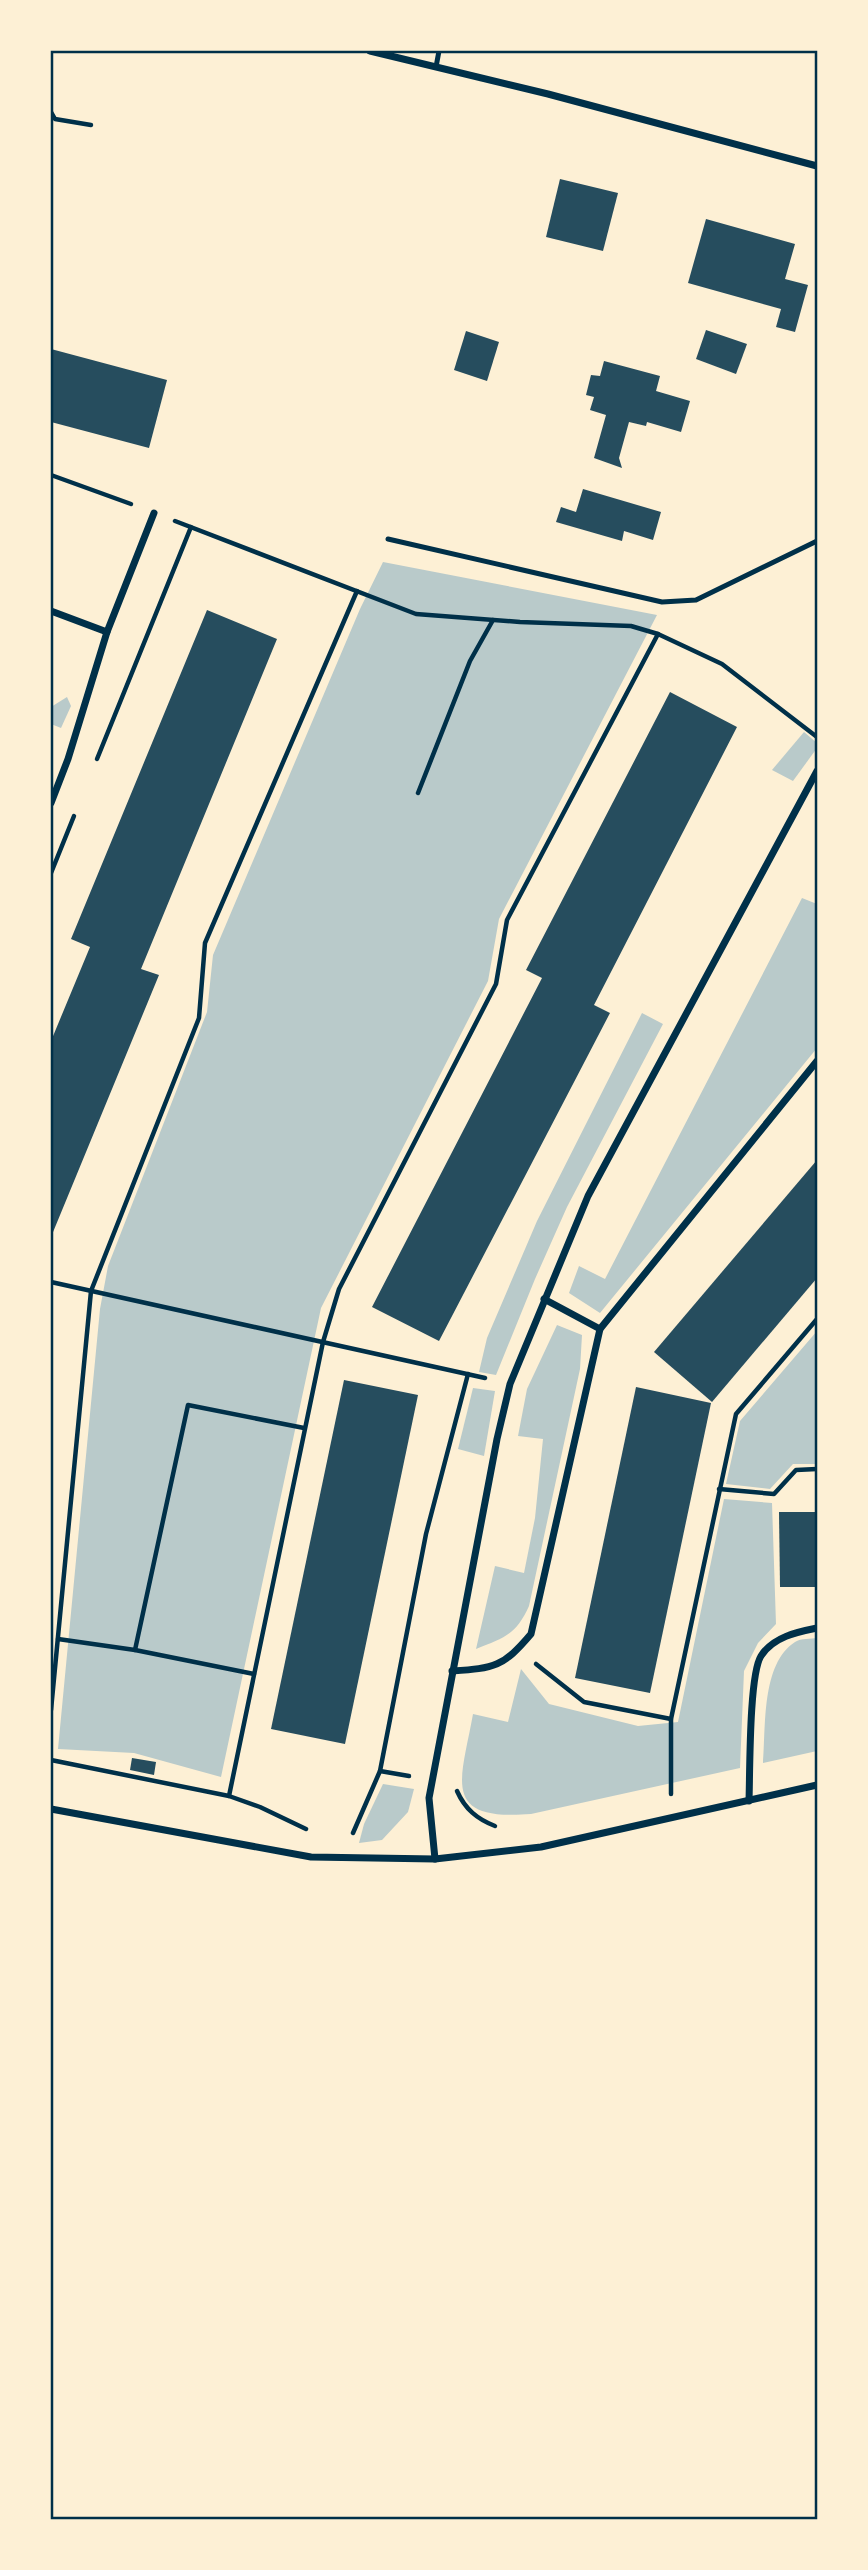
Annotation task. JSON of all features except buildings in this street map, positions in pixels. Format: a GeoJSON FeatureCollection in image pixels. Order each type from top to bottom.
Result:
{"type":"FeatureCollection","features":[{"type":"Feature","properties":{"kind":"street"},"geometry":{"type":"LineString","coordinates":[[370,51],[548,94],[817,166]]}},
{"type":"Feature","properties":{"kind":"street"},"geometry":{"type":"LineString","coordinates":[[51,803],[68,760],[107,632],[154,513]]}},
{"type":"Feature","properties":{"kind":"street"},"geometry":{"type":"LineString","coordinates":[[51,611],[107,632]]}},
{"type":"Feature","properties":{"kind":"street"},"geometry":{"type":"LineString","coordinates":[[435,1858],[429,1798],[497,1439],[510,1384],[588,1196],[817,771]]}},
{"type":"Feature","properties":{"kind":"street"},"geometry":{"type":"LineString","coordinates":[[452,1671],[486,1669],[512,1657],[531,1634],[600,1329],[817,1061]]}},
{"type":"Feature","properties":{"kind":"street"},"geometry":{"type":"LineString","coordinates":[[544,1299],[600,1329]]}},
{"type":"Feature","properties":{"kind":"street"},"geometry":{"type":"LineString","coordinates":[[749,1801],[754,1680],[760,1656],[776,1641],[817,1628]]}},
{"type":"Feature","properties":{"kind":"street"},"geometry":{"type":"LineString","coordinates":[[51,1809],[311,1857],[435,1858],[541,1847],[817,1785]]}},
{"type":"Feature","properties":{"kind":"lane"},"geometry":{"type":"LineString","coordinates":[[436,67],[439,51]]}},
{"type":"Feature","properties":{"kind":"lane"},"geometry":{"type":"LineString","coordinates":[[388,539],[662,602],[696,600],[817,541]]}},
{"type":"Feature","properties":{"kind":"path"},"geometry":{"type":"LineString","coordinates":[[51,112],[55,119],[91,125]]}},
{"type":"Feature","properties":{"kind":"path"},"geometry":{"type":"LineString","coordinates":[[51,475],[416,614],[631,626],[658,635],[722,664],[817,737]]}},
{"type":"Feature","properties":{"kind":"path"},"geometry":{"type":"LineString","coordinates":[[92,771],[191,527]]}},
{"type":"Feature","properties":{"kind":"path"},"geometry":{"type":"LineString","coordinates":[[51,1710],[91,1291],[199,1018],[205,943],[357,592]]}},
{"type":"Feature","properties":{"kind":"path"},"geometry":{"type":"LineString","coordinates":[[418,793],[470,661],[493,620]]}},
{"type":"Feature","properties":{"kind":"path"},"geometry":{"type":"LineString","coordinates":[[229,1796],[304,1428],[323,1342],[339,1289],[496,984],[507,920],[658,635]]}},
{"type":"Feature","properties":{"kind":"path"},"geometry":{"type":"LineString","coordinates":[[51,873],[77,809]]}},
{"type":"Feature","properties":{"kind":"path"},"geometry":{"type":"LineString","coordinates":[[51,1282],[468,1374],[426,1534],[380,1771],[352,1836]]}},
{"type":"Feature","properties":{"kind":"path"},"geometry":{"type":"LineString","coordinates":[[658,1798],[671,1795],[671,1719],[736,1414],[817,1319]]}},
{"type":"Feature","properties":{"kind":"path"},"geometry":{"type":"LineString","coordinates":[[135,1650],[188,1405],[304,1428]]}},
{"type":"Feature","properties":{"kind":"path"},"geometry":{"type":"LineString","coordinates":[[719,1489],[774,1494],[796,1470],[817,1469]]}},
{"type":"Feature","properties":{"kind":"path"},"geometry":{"type":"LineString","coordinates":[[58,1639],[135,1650],[254,1674]]}},
{"type":"Feature","properties":{"kind":"path"},"geometry":{"type":"LineString","coordinates":[[518,1650],[584,1702],[671,1719]]}},
{"type":"Feature","properties":{"kind":"path"},"geometry":{"type":"LineString","coordinates":[[51,1760],[229,1796],[311,1831]]}},
{"type":"Feature","properties":{"kind":"path"},"geometry":{"type":"LineString","coordinates":[[433,1779],[455,1783],[457,1794],[480,1820],[506,1827]]}},
{"type":"Feature","properties":{"kind":"shaded area"},"geometry":{"type":"Polygon","coordinates":[[[383,562],[657,615],[499,919],[488,981],[321,1308],[221,1777],[134,1753],[58,1749],[100,1309],[108,1266],[207,1012],[213,955],[360,609],[383,562]]]}},
{"type":"Feature","properties":{"kind":"shaded area"},"geometry":{"type":"Polygon","coordinates":[[[67,697],[71,706],[61,728],[51,724],[51,707],[67,697]]]}},
{"type":"Feature","properties":{"kind":"shaded area"},"geometry":{"type":"Polygon","coordinates":[[[804,732],[817,743],[817,748],[793,781],[772,770],[804,732]]]}},
{"type":"Feature","properties":{"kind":"shaded area"},"geometry":{"type":"Polygon","coordinates":[[[802,898],[817,904],[817,1048],[600,1313],[569,1293],[579,1266],[605,1279],[802,898]]]}},
{"type":"Feature","properties":{"kind":"shaded area"},"geometry":{"type":"Polygon","coordinates":[[[642,1013],[663,1024],[567,1207],[496,1375],[479,1372],[487,1338],[537,1221],[642,1013]]]}},
{"type":"Feature","properties":{"kind":"shaded area"},"geometry":{"type":"Polygon","coordinates":[[[557,1325],[582,1335],[580,1369],[529,1606],[519,1623],[508,1634],[476,1649],[495,1566],[524,1573],[535,1518],[543,1439],[518,1436],[527,1389],[557,1325]]]}},
{"type":"Feature","properties":{"kind":"shaded area"},"geometry":{"type":"Polygon","coordinates":[[[817,1331],[817,1464],[793,1464],[770,1489],[726,1484],[740,1421],[817,1331]]]}},
{"type":"Feature","properties":{"kind":"shaded area"},"geometry":{"type":"Polygon","coordinates":[[[473,1388],[495,1391],[484,1456],[458,1449],[473,1388]]]}},
{"type":"Feature","properties":{"kind":"shaded area"},"geometry":{"type":"Polygon","coordinates":[[[724,1499],[772,1503],[776,1624],[758,1643],[744,1671],[740,1768],[531,1814],[482,1811],[469,1803],[463,1792],[462,1777],[473,1714],[508,1722],[521,1669],[549,1704],[638,1726],[678,1722],[724,1499]]]}},
{"type":"Feature","properties":{"kind":"shaded area"},"geometry":{"type":"Polygon","coordinates":[[[817,1638],[817,1751],[763,1763],[767,1697],[776,1665],[784,1652],[795,1642],[817,1638]]]}},
{"type":"Feature","properties":{"kind":"shaded area"},"geometry":{"type":"Polygon","coordinates":[[[383,1784],[414,1789],[408,1812],[382,1840],[359,1843],[364,1824],[383,1784]]]}}]}
